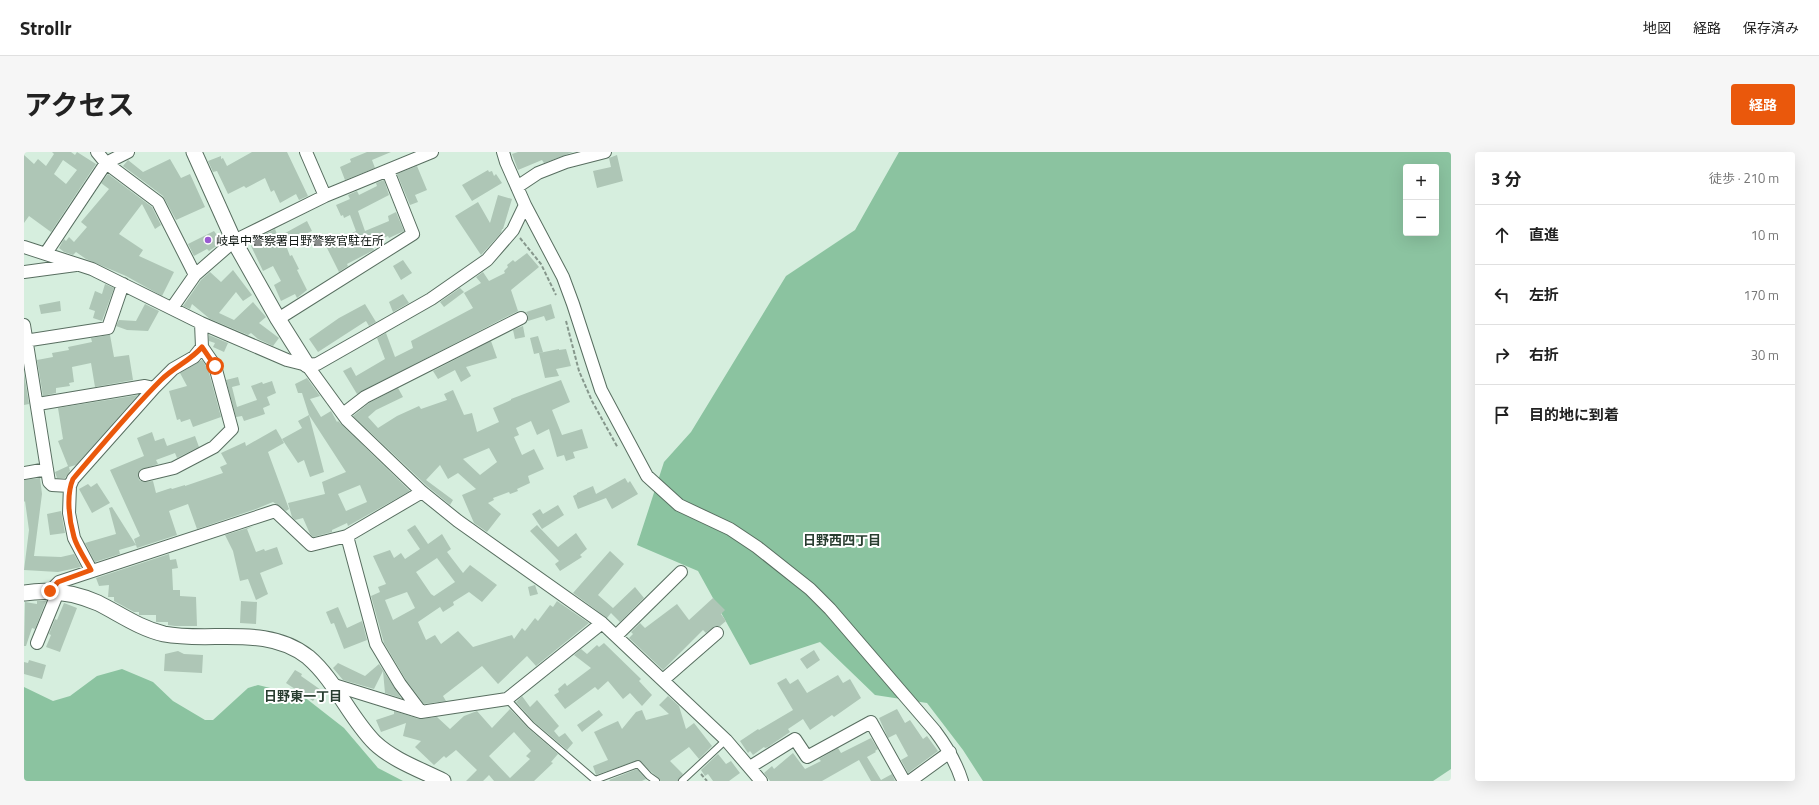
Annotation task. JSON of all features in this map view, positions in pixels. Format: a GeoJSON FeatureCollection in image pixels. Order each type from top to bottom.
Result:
{"type":"FeatureCollection","features":[{"type":"Feature","properties":{"kind":"street"},"geometry":{"type":"LineString","coordinates":[[97,152],[106,163],[158,202],[195,275]]}},
{"type":"Feature","properties":{"kind":"street"},"geometry":{"type":"LineString","coordinates":[[46,253],[106,163],[128,152]]}},
{"type":"Feature","properties":{"kind":"street"},"geometry":{"type":"LineString","coordinates":[[194,152],[234,241],[278,319],[307,365],[343,414],[422,492],[458,521],[602,624],[616,636],[726,740],[761,781]]}},
{"type":"Feature","properties":{"kind":"street"},"geometry":{"type":"LineString","coordinates":[[306,152],[324,196]]}},
{"type":"Feature","properties":{"kind":"street"},"geometry":{"type":"LineString","coordinates":[[172,308],[195,275],[234,241],[324,196],[432,152]]}},
{"type":"Feature","properties":{"kind":"street"},"geometry":{"type":"LineString","coordinates":[[503,152],[525,205],[563,278],[601,390],[647,476],[679,505],[730,529],[757,547],[810,589],[830,608],[935,731],[950,752],[958,767],[962,781]]}},
{"type":"Feature","properties":{"kind":"street"},"geometry":{"type":"LineString","coordinates":[[517,187],[538,173],[566,162],[605,152]]}},
{"type":"Feature","properties":{"kind":"street"},"geometry":{"type":"LineString","coordinates":[[278,319],[413,234],[388,171]]}},
{"type":"Feature","properties":{"kind":"street"},"geometry":{"type":"LineString","coordinates":[[24,247],[79,265],[287,360],[307,365],[317,364],[417,306],[487,260],[513,230],[525,205]]}},
{"type":"Feature","properties":{"kind":"street"},"geometry":{"type":"LineString","coordinates":[[24,272],[79,265]]}},
{"type":"Feature","properties":{"kind":"street"},"geometry":{"type":"LineString","coordinates":[[25,341],[108,328],[123,284]]}},
{"type":"Feature","properties":{"kind":"street"},"geometry":{"type":"LineString","coordinates":[[343,414],[365,397],[521,318]]}},
{"type":"Feature","properties":{"kind":"street"},"geometry":{"type":"LineString","coordinates":[[144,475],[174,468],[214,447],[232,429],[215,366],[202,347],[201,322]]}},
{"type":"Feature","properties":{"kind":"street"},"geometry":{"type":"LineString","coordinates":[[24,324],[25,341],[38,404],[49,482],[52,485],[70,486]]}},
{"type":"Feature","properties":{"kind":"street"},"geometry":{"type":"LineString","coordinates":[[91,570],[74,538],[69,513],[70,486],[73,479],[172,369],[194,357],[202,347]]}},
{"type":"Feature","properties":{"kind":"street"},"geometry":{"type":"LineString","coordinates":[[38,404],[145,386],[154,388]]}},
{"type":"Feature","properties":{"kind":"street"},"geometry":{"type":"LineString","coordinates":[[24,473],[47,469]]}},
{"type":"Feature","properties":{"kind":"street"},"geometry":{"type":"LineString","coordinates":[[37,643],[58,582],[275,510],[311,545],[346,536],[422,492]]}},
{"type":"Feature","properties":{"kind":"street"},"geometry":{"type":"LineString","coordinates":[[346,536],[376,644],[400,684],[421,712]]}},
{"type":"Feature","properties":{"kind":"street"},"geometry":{"type":"LineString","coordinates":[[616,636],[681,572]]}},
{"type":"Feature","properties":{"kind":"street"},"geometry":{"type":"LineString","coordinates":[[24,592],[54,591],[72,594],[97,603],[143,628],[163,634],[184,637],[247,637],[281,643],[307,657],[334,685],[359,725],[376,744],[394,756],[443,781]]}},
{"type":"Feature","properties":{"kind":"street"},"geometry":{"type":"LineString","coordinates":[[334,685],[421,712],[506,699],[602,624]]}},
{"type":"Feature","properties":{"kind":"street"},"geometry":{"type":"LineString","coordinates":[[663,680],[717,633]]}},
{"type":"Feature","properties":{"kind":"street"},"geometry":{"type":"LineString","coordinates":[[750,767],[795,739],[808,757],[871,722],[904,781]]}},
{"type":"Feature","properties":{"kind":"street"},"geometry":{"type":"LineString","coordinates":[[910,781],[950,752]]}},
{"type":"Feature","properties":{"kind":"lane"},"geometry":{"type":"LineString","coordinates":[[506,699],[531,725],[594,780],[638,764],[656,781]]}},
{"type":"Feature","properties":{"kind":"lane"},"geometry":{"type":"LineString","coordinates":[[682,781],[726,740]]}},
{"type":"Feature","properties":{"kind":"green space"},"geometry":{"type":"Polygon","coordinates":[[[899,152],[1451,152],[1451,769],[1433,781],[983,781],[963,750],[927,703],[875,695],[820,642],[750,665],[698,571],[637,545],[664,462],[691,432],[786,276],[855,230],[899,152]]]}},
{"type":"Feature","properties":{"kind":"green space"},"geometry":{"type":"Polygon","coordinates":[[[122,669],[153,682],[173,701],[205,720],[213,720],[248,688],[258,685],[303,696],[344,728],[378,768],[403,781],[24,781],[24,687],[53,701],[70,696],[97,676],[122,669]]]}},
{"type":"Feature","properties":{"kind":"building"},"geometry":{"type":"Polygon","coordinates":[[[52,152],[71,152],[75,155],[77,152],[96,164],[51,232],[29,216],[24,223],[24,155],[34,164],[38,159],[46,166],[54,154],[52,152]],[[63,160],[54,174],[66,184],[77,170],[63,160]]]}},
{"type":"Feature","properties":{"kind":"building"},"geometry":{"type":"Polygon","coordinates":[[[252,152],[287,152],[308,196],[299,200],[296,194],[280,203],[274,190],[271,192],[265,178],[246,188],[244,186],[228,194],[217,171],[213,172],[208,161],[221,156],[221,159],[223,158],[227,166],[252,152]]]}},
{"type":"Feature","properties":{"kind":"building"},"geometry":{"type":"Polygon","coordinates":[[[367,152],[391,152],[372,160],[375,168],[345,180],[340,167],[351,162],[350,159],[367,152]]]}},
{"type":"Feature","properties":{"kind":"building"},"geometry":{"type":"Polygon","coordinates":[[[518,152],[573,152],[544,163],[542,160],[518,170],[512,154],[518,152]]]}},
{"type":"Feature","properties":{"kind":"building"},"geometry":{"type":"Polygon","coordinates":[[[617,155],[623,181],[597,188],[593,171],[611,167],[609,158],[617,155]]]}},
{"type":"Feature","properties":{"kind":"building"},"geometry":{"type":"Polygon","coordinates":[[[170,159],[181,178],[190,174],[205,207],[176,220],[163,196],[123,166],[128,160],[143,172],[170,159]]]}},
{"type":"Feature","properties":{"kind":"building"},"geometry":{"type":"Polygon","coordinates":[[[417,166],[427,190],[415,195],[418,202],[410,205],[397,174],[417,166]]]}},
{"type":"Feature","properties":{"kind":"building"},"geometry":{"type":"Polygon","coordinates":[[[488,170],[489,172],[492,171],[494,176],[496,174],[502,183],[472,201],[462,185],[488,170]]]}},
{"type":"Feature","properties":{"kind":"building"},"geometry":{"type":"Polygon","coordinates":[[[108,174],[152,207],[161,225],[155,229],[142,204],[119,234],[143,250],[139,256],[174,272],[162,296],[126,276],[86,259],[76,252],[73,255],[64,252],[59,248],[64,239],[66,241],[69,237],[74,242],[87,227],[81,222],[109,189],[101,183],[108,174]]]}},
{"type":"Feature","properties":{"kind":"building"},"geometry":{"type":"Polygon","coordinates":[[[384,180],[389,195],[358,211],[365,231],[389,221],[388,216],[396,212],[404,231],[389,238],[388,236],[371,243],[374,250],[347,264],[348,266],[339,272],[326,246],[356,231],[350,215],[344,218],[343,215],[341,216],[336,205],[350,199],[348,195],[357,191],[359,195],[377,186],[376,183],[384,180]]]}},
{"type":"Feature","properties":{"kind":"building"},"geometry":{"type":"Polygon","coordinates":[[[498,195],[512,199],[501,233],[481,255],[455,216],[478,202],[490,223],[498,195]]]}},
{"type":"Feature","properties":{"kind":"building"},"geometry":{"type":"Polygon","coordinates":[[[307,221],[312,231],[285,243],[290,256],[292,255],[299,269],[297,270],[307,290],[297,298],[295,294],[281,301],[274,285],[281,281],[273,266],[263,271],[251,246],[262,239],[261,236],[275,229],[278,237],[307,221]]]}},
{"type":"Feature","properties":{"kind":"building","name":"岐阜中警察署日野警察官駐在所"},"geometry":{"type":"Polygon","coordinates":[[[214,231],[222,242],[209,251],[207,249],[194,256],[188,244],[214,231]]]}},
{"type":"Feature","properties":{"kind":"building"},"geometry":{"type":"Polygon","coordinates":[[[527,253],[539,267],[511,290],[518,311],[357,394],[343,371],[351,367],[356,376],[385,359],[377,338],[386,333],[395,357],[413,348],[411,341],[473,308],[464,293],[481,283],[476,277],[483,272],[489,281],[505,273],[504,271],[508,267],[507,265],[513,260],[515,262],[527,253]]]}},
{"type":"Feature","properties":{"kind":"building"},"geometry":{"type":"Polygon","coordinates":[[[403,260],[412,273],[401,280],[393,266],[403,260]]]}},
{"type":"Feature","properties":{"kind":"building"},"geometry":{"type":"Polygon","coordinates":[[[233,270],[252,295],[243,301],[236,292],[219,313],[234,320],[253,302],[266,317],[259,323],[279,338],[273,346],[258,339],[251,333],[248,335],[210,319],[192,304],[190,309],[183,306],[201,280],[210,272],[221,282],[233,270]]]}},
{"type":"Feature","properties":{"kind":"building"},"geometry":{"type":"Polygon","coordinates":[[[105,284],[114,288],[102,321],[93,318],[95,311],[89,309],[95,291],[102,294],[105,284]]]}},
{"type":"Feature","properties":{"kind":"building"},"geometry":{"type":"Polygon","coordinates":[[[460,288],[464,292],[444,307],[440,302],[460,288]]]}},
{"type":"Feature","properties":{"kind":"building"},"geometry":{"type":"Polygon","coordinates":[[[403,294],[409,303],[393,312],[389,302],[403,294]]]}},
{"type":"Feature","properties":{"kind":"building"},"geometry":{"type":"Polygon","coordinates":[[[60,301],[61,311],[41,314],[39,305],[60,301]]]}},
{"type":"Feature","properties":{"kind":"building"},"geometry":{"type":"Polygon","coordinates":[[[145,304],[159,311],[148,331],[127,330],[116,326],[119,320],[136,321],[145,304]]]}},
{"type":"Feature","properties":{"kind":"building"},"geometry":{"type":"Polygon","coordinates":[[[365,304],[376,322],[369,326],[366,321],[318,352],[309,339],[339,318],[365,304]]]}},
{"type":"Feature","properties":{"kind":"building"},"geometry":{"type":"Polygon","coordinates":[[[551,304],[555,318],[546,321],[544,316],[528,321],[528,315],[526,312],[551,304]]]}},
{"type":"Feature","properties":{"kind":"building"},"geometry":{"type":"Polygon","coordinates":[[[523,326],[525,337],[515,339],[513,330],[523,326]]]}},
{"type":"Feature","properties":{"kind":"building"},"geometry":{"type":"Polygon","coordinates":[[[110,335],[114,357],[129,355],[133,380],[95,387],[91,363],[72,367],[74,382],[69,383],[70,386],[56,388],[56,393],[43,396],[37,360],[53,357],[52,353],[69,350],[68,347],[92,342],[91,338],[110,335]]]}},
{"type":"Feature","properties":{"kind":"building"},"geometry":{"type":"Polygon","coordinates":[[[209,335],[228,343],[224,352],[213,347],[215,343],[209,341],[209,335]]]}},
{"type":"Feature","properties":{"kind":"building"},"geometry":{"type":"Polygon","coordinates":[[[538,336],[543,352],[534,354],[530,338],[538,336]]]}},
{"type":"Feature","properties":{"kind":"building"},"geometry":{"type":"Polygon","coordinates":[[[491,341],[497,358],[466,367],[471,376],[461,382],[455,370],[438,379],[433,371],[491,341]]]}},
{"type":"Feature","properties":{"kind":"building"},"geometry":{"type":"Polygon","coordinates":[[[566,349],[571,366],[556,369],[559,376],[545,378],[539,353],[566,349]]]}},
{"type":"Feature","properties":{"kind":"building"},"geometry":{"type":"Polygon","coordinates":[[[202,360],[208,369],[221,417],[193,427],[190,419],[181,422],[180,419],[177,420],[169,391],[187,386],[180,373],[202,360]]]}},
{"type":"Feature","properties":{"kind":"building"},"geometry":{"type":"Polygon","coordinates":[[[24,373],[29,404],[24,405],[24,373]]]}},
{"type":"Feature","properties":{"kind":"building"},"geometry":{"type":"Polygon","coordinates":[[[238,377],[240,385],[232,387],[237,407],[257,400],[251,386],[262,382],[263,384],[272,381],[276,393],[267,397],[270,405],[263,408],[265,414],[244,421],[242,416],[236,417],[226,380],[238,377]]]}},
{"type":"Feature","properties":{"kind":"building"},"geometry":{"type":"Polygon","coordinates":[[[307,378],[320,396],[310,399],[321,417],[331,411],[337,422],[338,421],[410,491],[348,526],[347,523],[332,530],[332,532],[313,537],[310,534],[303,518],[295,520],[292,517],[288,503],[325,494],[322,482],[346,472],[309,415],[302,393],[298,393],[295,384],[307,378]],[[360,485],[338,494],[346,511],[367,502],[360,485]]]}},
{"type":"Feature","properties":{"kind":"building"},"geometry":{"type":"Polygon","coordinates":[[[561,380],[570,402],[552,410],[562,435],[582,429],[588,448],[573,452],[575,458],[566,461],[564,455],[557,457],[549,429],[537,435],[531,421],[516,428],[519,435],[514,437],[522,455],[534,449],[544,469],[528,476],[530,483],[517,489],[518,491],[510,494],[509,492],[493,498],[494,500],[488,503],[501,514],[487,532],[474,523],[462,495],[476,489],[458,473],[448,479],[440,465],[426,480],[453,500],[450,505],[427,486],[353,416],[369,403],[398,388],[403,397],[376,410],[368,417],[378,428],[397,416],[419,406],[421,409],[447,400],[444,394],[453,390],[464,415],[472,413],[477,432],[499,422],[493,408],[511,399],[561,380]],[[489,448],[463,459],[480,475],[497,462],[489,448]]]}},
{"type":"Feature","properties":{"kind":"building"},"geometry":{"type":"Polygon","coordinates":[[[138,395],[76,465],[69,467],[70,471],[65,478],[57,478],[55,472],[68,466],[58,441],[63,439],[58,408],[138,395]]]}},
{"type":"Feature","properties":{"kind":"building"},"geometry":{"type":"Polygon","coordinates":[[[309,415],[324,472],[310,477],[304,460],[298,463],[282,439],[302,428],[298,421],[309,415]]]}},
{"type":"Feature","properties":{"kind":"building"},"geometry":{"type":"Polygon","coordinates":[[[276,429],[284,443],[268,452],[289,509],[286,511],[273,502],[197,529],[188,504],[169,511],[177,535],[137,548],[134,539],[140,536],[110,470],[144,456],[137,438],[152,432],[155,441],[164,438],[167,446],[195,436],[199,447],[177,458],[175,453],[156,460],[158,464],[140,470],[138,476],[139,480],[143,482],[153,481],[156,493],[171,488],[185,486],[223,473],[220,467],[227,464],[221,453],[245,442],[246,446],[276,429]]]}},
{"type":"Feature","properties":{"kind":"building"},"geometry":{"type":"Polygon","coordinates":[[[40,478],[42,494],[34,556],[61,557],[74,554],[81,567],[58,572],[24,570],[29,530],[25,501],[24,502],[24,480],[40,478]]]}},
{"type":"Feature","properties":{"kind":"building"},"geometry":{"type":"Polygon","coordinates":[[[625,478],[628,483],[630,481],[638,494],[612,509],[606,498],[578,509],[573,496],[577,493],[593,486],[596,494],[625,478]]]}},
{"type":"Feature","properties":{"kind":"building"},"geometry":{"type":"Polygon","coordinates":[[[97,483],[110,503],[92,513],[79,489],[88,484],[91,487],[97,483]]]}},
{"type":"Feature","properties":{"kind":"building"},"geometry":{"type":"Polygon","coordinates":[[[558,505],[564,515],[542,529],[532,514],[540,509],[543,514],[558,505]]]}},
{"type":"Feature","properties":{"kind":"building"},"geometry":{"type":"Polygon","coordinates":[[[112,507],[136,545],[119,550],[120,554],[95,562],[85,543],[116,534],[109,508],[112,507]]]}},
{"type":"Feature","properties":{"kind":"building"},"geometry":{"type":"Polygon","coordinates":[[[61,511],[65,533],[50,535],[47,514],[61,511]]]}},
{"type":"Feature","properties":{"kind":"building"},"geometry":{"type":"Polygon","coordinates":[[[415,525],[428,544],[442,534],[451,549],[447,552],[463,573],[470,565],[497,585],[482,602],[469,592],[453,602],[454,605],[443,612],[440,607],[418,622],[426,640],[435,635],[441,644],[458,631],[473,647],[512,635],[514,639],[522,628],[525,631],[535,618],[538,621],[550,605],[553,607],[557,601],[589,623],[536,666],[527,656],[498,684],[482,666],[443,696],[446,701],[424,704],[406,680],[384,643],[371,596],[380,592],[378,587],[386,584],[373,556],[390,550],[394,558],[401,553],[405,559],[420,549],[407,530],[415,525]],[[437,558],[416,572],[434,596],[455,582],[437,558]],[[407,592],[385,600],[393,620],[415,608],[407,592]]]}},
{"type":"Feature","properties":{"kind":"building"},"geometry":{"type":"Polygon","coordinates":[[[537,525],[558,547],[576,533],[587,549],[580,555],[582,557],[560,571],[555,564],[559,561],[530,531],[537,525]]]}},
{"type":"Feature","properties":{"kind":"building"},"geometry":{"type":"Polygon","coordinates":[[[254,526],[247,529],[256,552],[277,547],[283,564],[260,573],[268,594],[256,600],[248,579],[240,581],[233,551],[225,535],[254,526]]]}},
{"type":"Feature","properties":{"kind":"building"},"geometry":{"type":"Polygon","coordinates":[[[610,551],[624,564],[598,595],[613,608],[635,587],[644,598],[620,622],[611,613],[607,618],[573,593],[610,551]]]}},
{"type":"Feature","properties":{"kind":"building"},"geometry":{"type":"Polygon","coordinates":[[[169,554],[170,560],[176,559],[178,568],[172,569],[173,590],[180,590],[180,596],[196,597],[197,626],[168,625],[168,622],[156,622],[156,615],[139,615],[139,612],[134,612],[114,601],[114,597],[108,597],[109,585],[99,586],[96,578],[169,554]]]}},
{"type":"Feature","properties":{"kind":"building"},"geometry":{"type":"Polygon","coordinates":[[[535,585],[538,594],[530,596],[528,587],[535,585]]]}},
{"type":"Feature","properties":{"kind":"building"},"geometry":{"type":"Polygon","coordinates":[[[713,598],[725,610],[721,614],[726,621],[720,626],[715,626],[706,633],[703,630],[663,670],[629,638],[633,634],[631,632],[640,623],[645,628],[677,604],[689,620],[713,598]]]}},
{"type":"Feature","properties":{"kind":"building"},"geometry":{"type":"Polygon","coordinates":[[[37,601],[46,601],[35,629],[32,628],[26,646],[24,646],[25,602],[37,604],[37,601]]]}},
{"type":"Feature","properties":{"kind":"building"},"geometry":{"type":"Polygon","coordinates":[[[241,601],[257,602],[256,624],[240,623],[241,601]]]}},
{"type":"Feature","properties":{"kind":"building"},"geometry":{"type":"Polygon","coordinates":[[[64,603],[77,608],[60,652],[46,647],[55,619],[57,620],[64,603]]]}},
{"type":"Feature","properties":{"kind":"building"},"geometry":{"type":"Polygon","coordinates":[[[338,607],[347,628],[362,621],[367,640],[344,649],[334,623],[331,624],[326,612],[338,607]]]}},
{"type":"Feature","properties":{"kind":"building"},"geometry":{"type":"Polygon","coordinates":[[[604,643],[641,679],[639,681],[652,695],[642,706],[630,693],[623,699],[608,681],[598,690],[595,687],[565,709],[554,695],[559,692],[558,689],[565,683],[567,686],[591,668],[574,655],[581,649],[587,654],[597,645],[599,647],[604,643]]]}},
{"type":"Feature","properties":{"kind":"building"},"geometry":{"type":"Polygon","coordinates":[[[814,650],[820,660],[807,669],[800,659],[814,650]]]}},
{"type":"Feature","properties":{"kind":"building"},"geometry":{"type":"Polygon","coordinates":[[[178,651],[184,654],[203,655],[202,673],[164,671],[165,654],[178,651]]]}},
{"type":"Feature","properties":{"kind":"building"},"geometry":{"type":"Polygon","coordinates":[[[29,660],[46,665],[42,679],[24,674],[24,662],[28,663],[29,660]]]}},
{"type":"Feature","properties":{"kind":"building"},"geometry":{"type":"Polygon","coordinates":[[[338,663],[365,676],[379,664],[401,698],[385,693],[383,671],[374,689],[343,680],[333,668],[338,663]]]}},
{"type":"Feature","properties":{"kind":"building"},"geometry":{"type":"Polygon","coordinates":[[[295,670],[321,690],[313,701],[286,683],[295,670]]]}},
{"type":"Feature","properties":{"kind":"building"},"geometry":{"type":"Polygon","coordinates":[[[838,675],[843,683],[850,679],[861,698],[834,717],[832,715],[810,730],[803,719],[788,729],[790,732],[768,747],[764,747],[753,755],[750,751],[748,753],[740,741],[758,729],[759,730],[793,710],[777,683],[786,678],[790,684],[798,679],[807,693],[838,675]]]}},
{"type":"Feature","properties":{"kind":"building"},"geometry":{"type":"Polygon","coordinates":[[[522,696],[530,707],[537,700],[559,726],[554,731],[559,737],[565,733],[573,743],[567,750],[534,722],[516,702],[522,696]]]}},
{"type":"Feature","properties":{"kind":"building"},"geometry":{"type":"Polygon","coordinates":[[[668,696],[679,706],[686,729],[694,723],[712,746],[699,759],[689,747],[670,761],[683,774],[678,781],[661,781],[639,760],[596,775],[593,766],[608,760],[594,732],[618,721],[622,729],[636,712],[642,710],[646,720],[669,714],[659,705],[668,696]]]}},
{"type":"Feature","properties":{"kind":"building"},"geometry":{"type":"Polygon","coordinates":[[[510,709],[528,728],[558,754],[551,762],[553,763],[534,781],[494,781],[489,775],[483,781],[466,781],[477,770],[456,750],[446,758],[444,756],[434,765],[415,747],[421,741],[403,736],[406,723],[381,732],[376,720],[394,714],[394,711],[419,719],[437,717],[450,729],[464,716],[477,711],[492,728],[510,709]],[[514,732],[489,756],[510,778],[530,759],[526,756],[531,751],[514,732]]]}},
{"type":"Feature","properties":{"kind":"building"},"geometry":{"type":"Polygon","coordinates":[[[897,709],[905,723],[910,720],[923,739],[927,736],[938,751],[908,773],[901,760],[908,756],[896,734],[888,738],[879,718],[897,709]]]}},
{"type":"Feature","properties":{"kind":"building"},"geometry":{"type":"Polygon","coordinates":[[[599,710],[603,715],[582,732],[577,725],[599,710]]]}},
{"type":"Feature","properties":{"kind":"building"},"geometry":{"type":"Polygon","coordinates":[[[871,738],[878,749],[875,751],[876,752],[867,757],[881,780],[892,774],[895,781],[871,781],[859,760],[822,781],[770,781],[764,773],[772,766],[774,769],[793,753],[805,769],[821,761],[819,759],[838,748],[841,753],[871,738]]]}},
{"type":"Feature","properties":{"kind":"building"},"geometry":{"type":"Polygon","coordinates":[[[718,754],[726,764],[731,761],[740,773],[729,781],[713,781],[708,774],[705,776],[701,770],[718,754]]]}},
{"type":"Feature","properties":{"kind":"building"},"geometry":{"type":"Polygon","coordinates":[[[637,769],[646,779],[642,781],[609,780],[637,769]]]}},
{"type":"Feature","properties":{"kind":"place","name":"岐阜中警察署日野警察官駐在所"},"geometry":{"type":"Point","coordinates":[208,240]}},
{"type":"Feature","properties":{"kind":"district","name":"日野西四丁目"},"geometry":{"type":"Point","coordinates":[842,540]}},
{"type":"Feature","properties":{"kind":"district","name":"日野東一丁目"},"geometry":{"type":"Point","coordinates":[303,696]}},
{"type":"Feature","properties":{"kind":"route"},"geometry":{"type":"LineString","coordinates":[[50,591],[58,582],[91,570],[74,538],[69,513],[70,486],[73,479],[141,400],[172,369],[194,357],[202,347],[215,366]]}}]}
